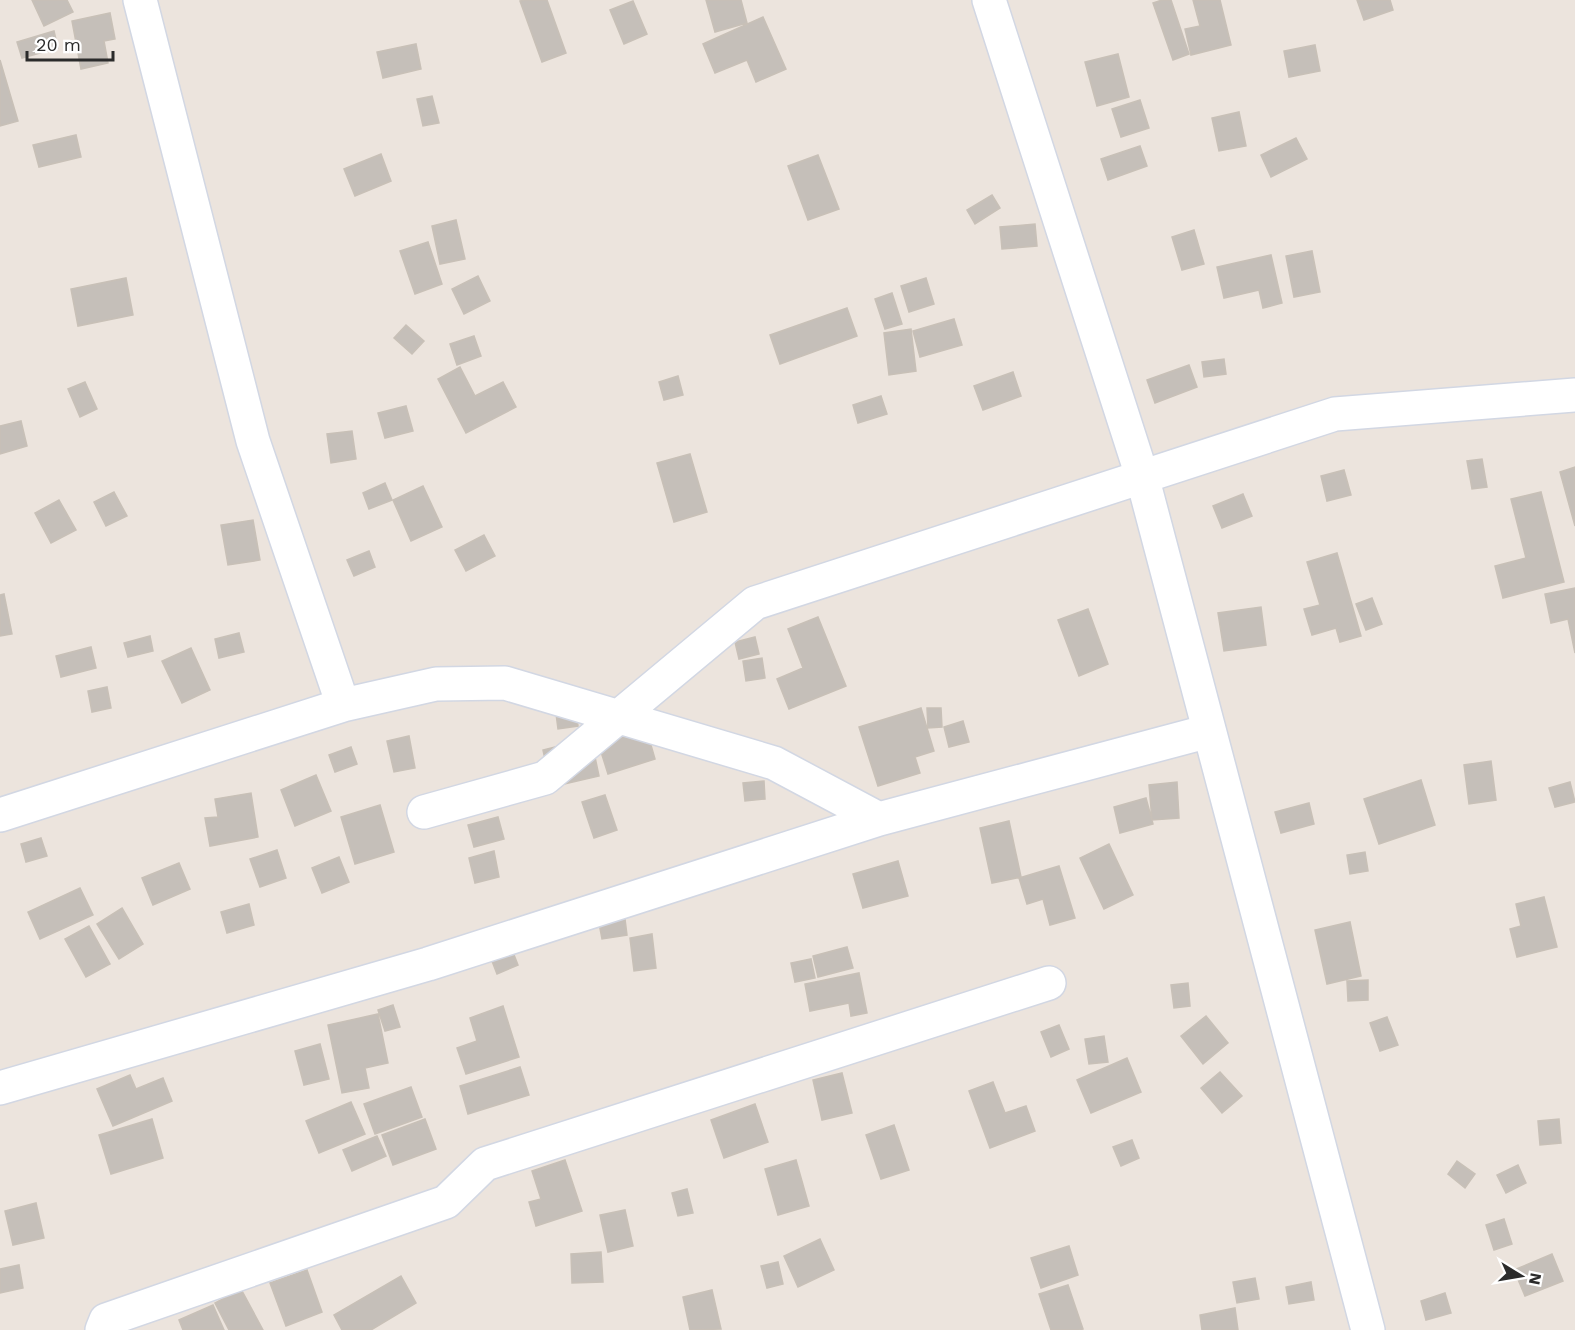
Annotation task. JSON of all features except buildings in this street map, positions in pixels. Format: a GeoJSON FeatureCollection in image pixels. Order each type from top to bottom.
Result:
{"type":"FeatureCollection","features":[{"type":"Feature","properties":{"kind":"street"},"geometry":{"type":"LineString","coordinates":[[140,0],[253,441],[343,705]]}},
{"type":"Feature","properties":{"kind":"street"},"geometry":{"type":"LineString","coordinates":[[989,0],[1142,476],[1368,1330]]}},
{"type":"Feature","properties":{"kind":"street"},"geometry":{"type":"LineString","coordinates":[[424,812],[544,778],[755,603],[1335,414],[1575,395]]}},
{"type":"Feature","properties":{"kind":"street"},"geometry":{"type":"LineString","coordinates":[[0,815],[343,705],[436,684],[505,683],[774,763],[879,819]]}},
{"type":"Feature","properties":{"kind":"street"},"geometry":{"type":"LineString","coordinates":[[0,1088],[428,964],[879,819],[1209,731]]}},
{"type":"Feature","properties":{"kind":"street"},"geometry":{"type":"LineString","coordinates":[[102,1330],[106,1320],[446,1202],[485,1164],[1049,983]]}}]}
